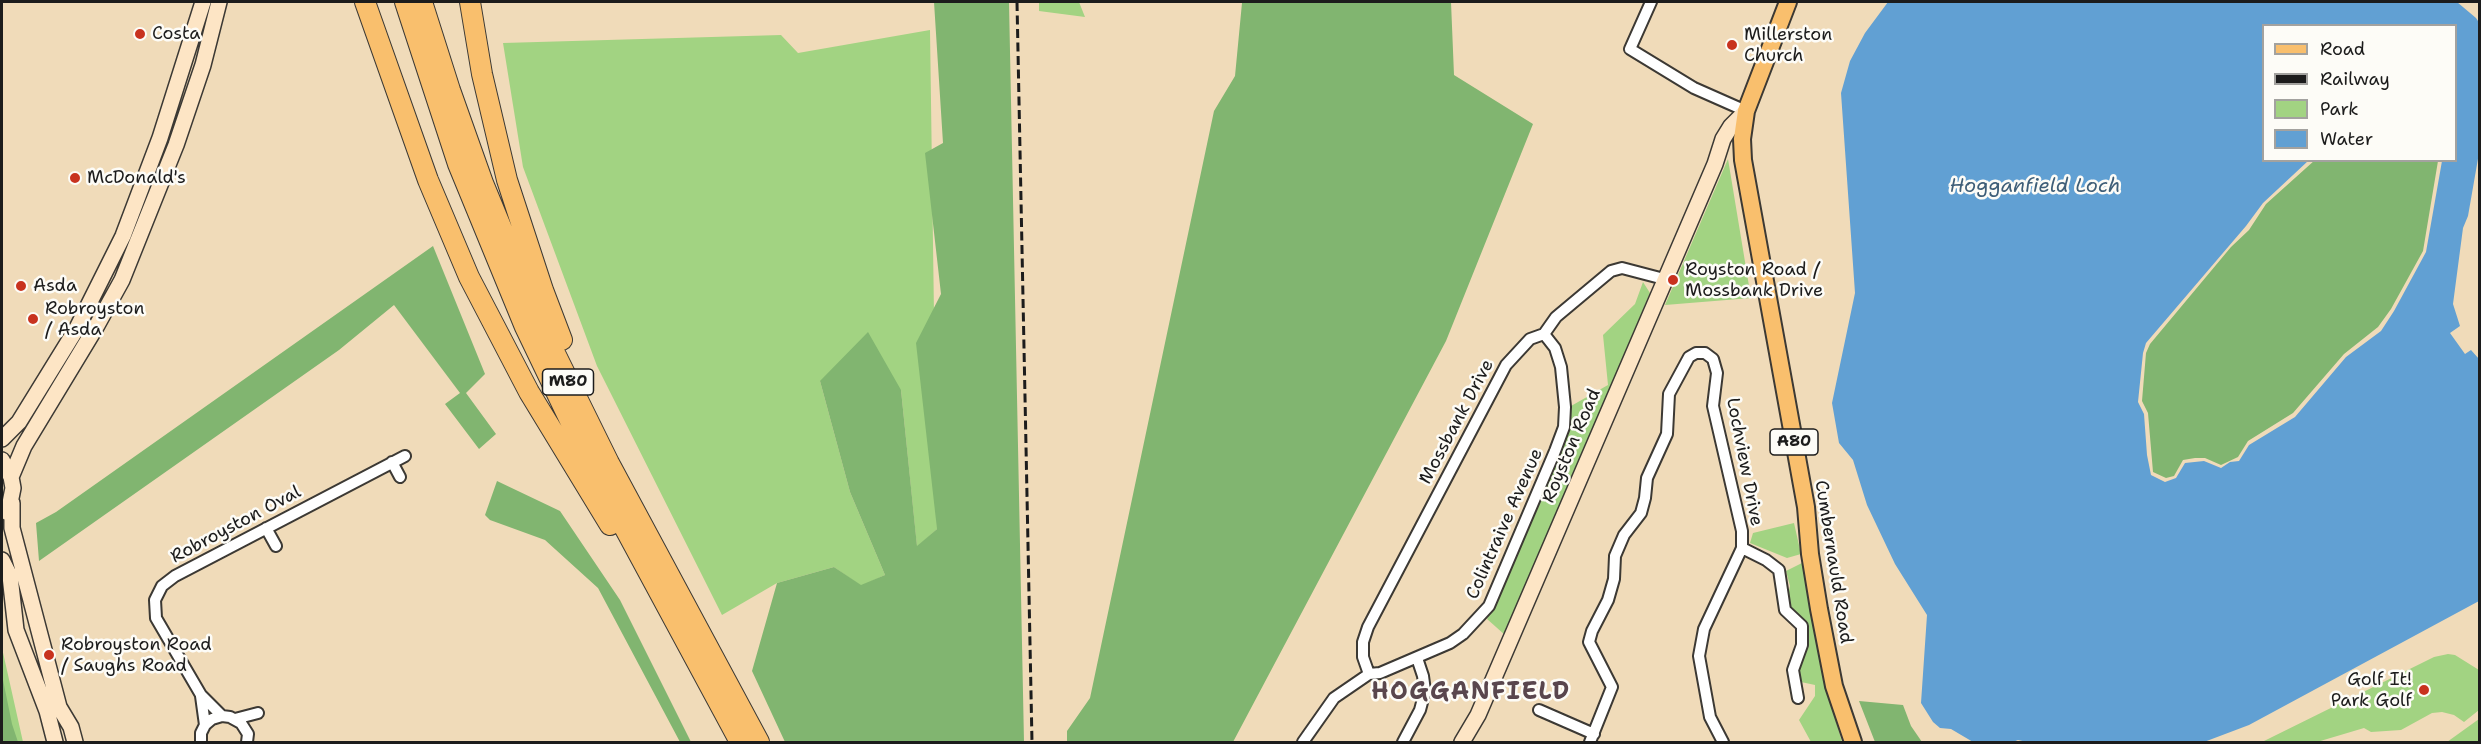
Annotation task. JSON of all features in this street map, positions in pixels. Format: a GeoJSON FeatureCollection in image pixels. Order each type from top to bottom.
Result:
{"type":"FeatureCollection","features":[{"type":"Feature","properties":{"kind":"highway"},"geometry":{"type":"LineString","coordinates":[[365,2],[439,210],[488,316],[550,428],[703,672]]}},
{"type":"Feature","properties":{"kind":"highway","name":"M80"},"geometry":{"type":"LineString","coordinates":[[405,2],[462,174],[525,327],[570,423],[740,742]]}},
{"type":"Feature","properties":{"kind":"highway","name":"M80"},"geometry":{"type":"LineString","coordinates":[[422,2],[483,183],[544,331],[609,463],[759,742]]}},
{"type":"Feature","properties":{"kind":"highway"},"geometry":{"type":"LineString","coordinates":[[470,2],[498,143],[514,202],[543,290],[580,380],[681,598]]}},
{"type":"Feature","properties":{"kind":"main road","name":"Cumbernauld Road"},"geometry":{"type":"LineString","coordinates":[[1788,2],[1746,111],[1742,139],[1745,175],[1806,507],[1810,554],[1819,609],[1834,686],[1854,742]]}},
{"type":"Feature","properties":{"kind":"street"},"geometry":{"type":"LineString","coordinates":[[2,439],[19,422],[77,328],[123,236],[160,138],[203,2]]}},
{"type":"Feature","properties":{"kind":"street"},"geometry":{"type":"LineString","coordinates":[[11,477],[24,446],[122,280],[176,145],[203,65],[219,2]]}},
{"type":"Feature","properties":{"kind":"street"},"geometry":{"type":"LineString","coordinates":[[1651,2],[1630,49],[1694,87],[1746,111]]}},
{"type":"Feature","properties":{"kind":"street","name":"Royston Road"},"geometry":{"type":"LineString","coordinates":[[1462,742],[1478,715],[1715,164],[1726,132],[1746,111]]}},
{"type":"Feature","properties":{"kind":"street","name":"Royston Road"},"geometry":{"type":"LineString","coordinates":[[1715,164],[1729,145],[1742,139]]}},
{"type":"Feature","properties":{"kind":"street","name":"Mossbank Drive"},"geometry":{"type":"LineString","coordinates":[[1369,674],[1363,657],[1363,642],[1368,627],[1506,365],[1530,339],[1544,334],[1556,317],[1611,271],[1622,268],[1664,279]]}},
{"type":"Feature","properties":{"kind":"street","name":"Colintraive Avenue"},"geometry":{"type":"LineString","coordinates":[[1303,742],[1334,698],[1369,674],[1380,673],[1450,644],[1463,634],[1489,606],[1556,451],[1564,427],[1562,377],[1555,348],[1544,334]]}},
{"type":"Feature","properties":{"kind":"street","name":"Lochview Drive"},"geometry":{"type":"LineString","coordinates":[[1539,710],[1592,738],[1612,687],[1589,642],[1592,631],[1611,590],[1615,556],[1624,535],[1641,513],[1646,498],[1647,478],[1667,434],[1669,394],[1689,357],[1696,353],[1705,353],[1713,359],[1717,373],[1713,406],[1740,519],[1742,548],[1704,629],[1699,656],[1710,717],[1723,742]]}},
{"type":"Feature","properties":{"kind":"street","name":"Robroyston Oval"},"geometry":{"type":"LineString","coordinates":[[201,695],[156,618],[155,600],[162,586],[175,576],[405,456]]}},
{"type":"Feature","properties":{"kind":"street"},"geometry":{"type":"LineString","coordinates":[[2,459],[14,488],[12,528],[59,707],[71,727],[75,742]]}},
{"type":"Feature","properties":{"kind":"street"},"geometry":{"type":"LineString","coordinates":[[392,462],[400,477]]}},
{"type":"Feature","properties":{"kind":"street"},"geometry":{"type":"LineString","coordinates":[[2,522],[12,503]]}},
{"type":"Feature","properties":{"kind":"street"},"geometry":{"type":"LineString","coordinates":[[266,528],[276,546]]}},
{"type":"Feature","properties":{"kind":"street"},"geometry":{"type":"LineString","coordinates":[[1742,548],[1767,560],[1779,570],[1785,610],[1802,626],[1802,645],[1793,670],[1798,698]]}},
{"type":"Feature","properties":{"kind":"street"},"geometry":{"type":"LineString","coordinates":[[2,560],[10,576],[16,630],[55,742]]}},
{"type":"Feature","properties":{"kind":"street"},"geometry":{"type":"LineString","coordinates":[[1403,742],[1420,710],[1425,691],[1417,658]]}},
{"type":"Feature","properties":{"kind":"street"},"geometry":{"type":"LineString","coordinates":[[201,695],[222,716]]}},
{"type":"Feature","properties":{"kind":"street"},"geometry":{"type":"LineString","coordinates":[[201,695],[202,734]]}},
{"type":"Feature","properties":{"kind":"street"},"geometry":{"type":"LineString","coordinates":[[189,742],[202,734],[212,719],[222,716],[235,718],[258,713],[248,738]]}},
{"type":"Feature","properties":{"kind":"street"},"geometry":{"type":"LineString","coordinates":[[235,718],[248,738]]}},
{"type":"Feature","properties":{"kind":"green space"},"geometry":{"type":"Polygon","coordinates":[[[934,2],[1009,2],[1024,742],[785,742],[752,671],[777,583],[834,567],[861,585],[885,575],[850,492],[820,381],[868,332],[901,390],[917,546],[937,529],[916,343],[941,294],[925,153],[943,143],[934,2]]]}},
{"type":"Feature","properties":{"kind":"green space"},"geometry":{"type":"Polygon","coordinates":[[[1039,2],[1079,2],[1085,17],[1039,11],[1039,2]]]}},
{"type":"Feature","properties":{"kind":"green space"},"geometry":{"type":"Polygon","coordinates":[[[1451,2],[1454,75],[1533,124],[1446,341],[1233,742],[1067,742],[1067,731],[1090,698],[1214,111],[1235,76],[1242,3],[1451,2]]]}},
{"type":"Feature","properties":{"kind":"green space"},"geometry":{"type":"Polygon","coordinates":[[[930,30],[937,529],[917,547],[901,390],[820,381],[850,492],[885,575],[861,586],[834,567],[777,583],[722,615],[597,366],[523,167],[503,43],[781,35],[798,53],[930,30]]]}},
{"type":"Feature","properties":{"kind":"green space"},"geometry":{"type":"Polygon","coordinates":[[[1728,159],[1751,298],[1665,305],[1728,159]]]}},
{"type":"Feature","properties":{"kind":"green space"},"geometry":{"type":"Polygon","coordinates":[[[2313,162],[2438,162],[2423,251],[2391,309],[2378,327],[2344,354],[2293,413],[2248,441],[2238,457],[2221,465],[2205,458],[2183,460],[2174,476],[2166,478],[2153,472],[2148,413],[2142,401],[2146,353],[2150,344],[2231,247],[2249,230],[2266,204],[2313,162]]]}},
{"type":"Feature","properties":{"kind":"green space"},"geometry":{"type":"Polygon","coordinates":[[[433,246],[485,374],[466,393],[496,434],[479,449],[445,404],[460,393],[394,305],[339,350],[39,561],[36,523],[56,512],[433,246]]]}},
{"type":"Feature","properties":{"kind":"green space"},"geometry":{"type":"Polygon","coordinates":[[[1643,282],[1650,293],[1505,635],[1487,619],[1570,429],[1571,406],[1608,385],[1603,335],[1635,304],[1643,282]]]}},
{"type":"Feature","properties":{"kind":"green space"},"geometry":{"type":"Polygon","coordinates":[[[497,481],[560,511],[620,600],[691,742],[680,742],[598,588],[545,540],[490,520],[485,515],[497,481]]]}},
{"type":"Feature","properties":{"kind":"green space"},"geometry":{"type":"Polygon","coordinates":[[[1794,523],[1801,554],[1787,558],[1750,543],[1753,533],[1794,523]]]}},
{"type":"Feature","properties":{"kind":"green space"},"geometry":{"type":"Polygon","coordinates":[[[1802,563],[1826,686],[1842,742],[1811,742],[1799,720],[1815,696],[1815,685],[1801,682],[1797,675],[1807,645],[1787,601],[1790,586],[1786,571],[1802,563]]]}},
{"type":"Feature","properties":{"kind":"green space"},"geometry":{"type":"Polygon","coordinates":[[[2,648],[23,742],[2,742],[2,648]]]}},
{"type":"Feature","properties":{"kind":"green space","name":"Golf It! Park Golf"},"geometry":{"type":"Polygon","coordinates":[[[2455,655],[2479,670],[2479,710],[2464,722],[2454,715],[2442,712],[2432,713],[2401,730],[2371,732],[2364,728],[2317,742],[2262,742],[2434,657],[2455,655]]]}},
{"type":"Feature","properties":{"kind":"green space"},"geometry":{"type":"Polygon","coordinates":[[[2,675],[12,724],[18,742],[2,742],[2,675]]]}},
{"type":"Feature","properties":{"kind":"green space"},"geometry":{"type":"Polygon","coordinates":[[[1859,701],[1903,705],[1911,726],[1922,742],[1875,742],[1859,701]]]}},
{"type":"Feature","properties":{"kind":"green space"},"geometry":{"type":"Polygon","coordinates":[[[2479,719],[2479,742],[2447,742],[2479,719]]]}},
{"type":"Feature","properties":{"kind":"water","name":"Hogganfield Loch"},"geometry":{"type":"Polygon","coordinates":[[[1888,2],[2457,2],[2476,18],[2480,24],[2479,153],[2468,216],[2463,228],[2453,304],[2460,326],[2450,333],[2465,354],[2471,350],[2479,359],[2479,601],[2249,725],[2204,742],[2027,742],[2018,740],[1973,742],[1951,729],[1940,728],[1933,722],[1921,703],[1927,615],[1895,564],[1867,505],[1853,460],[1839,443],[1832,403],[1855,293],[1841,93],[1850,61],[1865,33],[1888,2]],[[2262,24],[2262,162],[2307,162],[2263,203],[2146,343],[2138,402],[2144,414],[2151,475],[2165,482],[2176,478],[2185,463],[2204,461],[2221,468],[2230,462],[2239,461],[2249,445],[2295,417],[2346,357],[2381,331],[2426,252],[2442,162],[2457,162],[2457,24],[2262,24]]]}},
{"type":"Feature","properties":{"kind":"railway"},"geometry":{"type":"LineString","coordinates":[[1017,2],[1032,742]]}},
{"type":"Feature","properties":{"kind":"place","name":"Costa"},"geometry":{"type":"Point","coordinates":[140,34]}},
{"type":"Feature","properties":{"kind":"place","name":"Millerston Church"},"geometry":{"type":"Point","coordinates":[1732,45]}},
{"type":"Feature","properties":{"kind":"place","name":"McDonald's"},"geometry":{"type":"Point","coordinates":[75,178]}},
{"type":"Feature","properties":{"kind":"place","name":"Royston Road / Mossbank Drive"},"geometry":{"type":"Point","coordinates":[1673,280]}},
{"type":"Feature","properties":{"kind":"place","name":"Asda"},"geometry":{"type":"Point","coordinates":[21,286]}},
{"type":"Feature","properties":{"kind":"place","name":"Robroyston / Asda"},"geometry":{"type":"Point","coordinates":[33,319]}},
{"type":"Feature","properties":{"kind":"place","name":"Robroyston Road / Saughs Road"},"geometry":{"type":"Point","coordinates":[49,655]}},
{"type":"Feature","properties":{"kind":"place","name":"Golf It! Park Golf"},"geometry":{"type":"Point","coordinates":[2424,690]}},
{"type":"Feature","properties":{"kind":"district","name":"HOGGANFIELD"},"geometry":{"type":"Point","coordinates":[1471,693]}}]}
